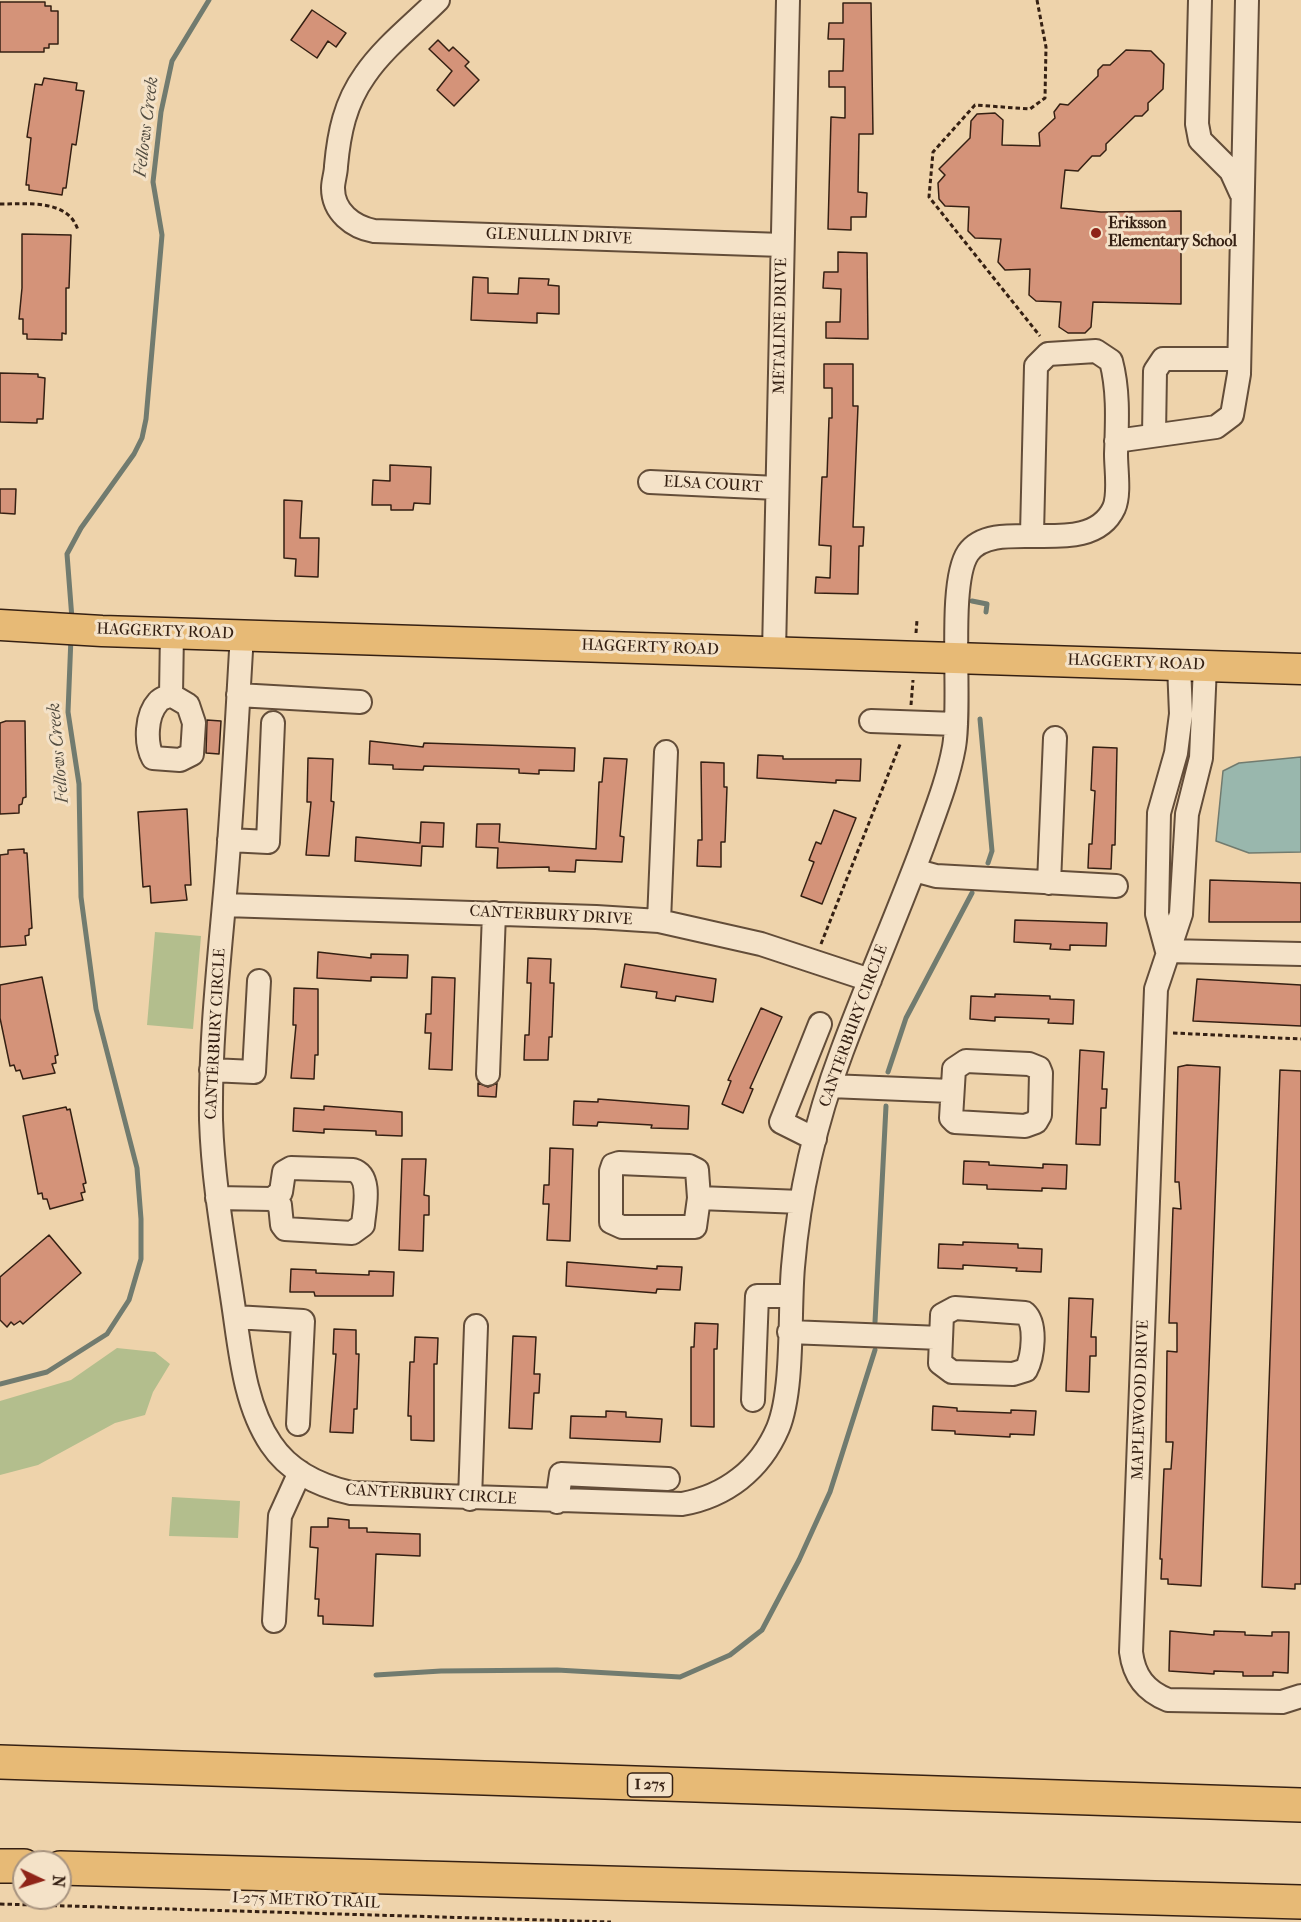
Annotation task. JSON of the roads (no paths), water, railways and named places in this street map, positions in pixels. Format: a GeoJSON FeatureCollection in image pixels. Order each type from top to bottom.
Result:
{"type":"FeatureCollection","features":[{"type":"Feature","properties":{"kind":"highway","name":"I 275"},"geometry":{"type":"LineString","coordinates":[[0,1762],[1301,1804]]}},
{"type":"Feature","properties":{"kind":"highway"},"geometry":{"type":"LineString","coordinates":[[72,1868],[1301,1902]]}},
{"type":"Feature","properties":{"kind":"main road","name":"HAGGERTY ROAD"},"geometry":{"type":"LineString","coordinates":[[10,626],[102,631],[957,656],[1301,669]]}},
{"type":"Feature","properties":{"kind":"street","name":"GLENULLIN DRIVE"},"geometry":{"type":"LineString","coordinates":[[438,0],[365,74],[352,96],[338,143],[333,188],[341,212],[357,226],[374,231],[782,245]]}},
{"type":"Feature","properties":{"kind":"street","name":"METALINE DRIVE"},"geometry":{"type":"LineString","coordinates":[[774,652],[789,0]]}},
{"type":"Feature","properties":{"kind":"street"},"geometry":{"type":"LineString","coordinates":[[1200,0],[1197,124],[1200,140],[1231,171],[1242,194]]}},
{"type":"Feature","properties":{"kind":"street"},"geometry":{"type":"LineString","coordinates":[[1116,441],[1216,427],[1232,415],[1239,359],[1247,0]]}},
{"type":"Feature","properties":{"kind":"street","name":"CANTERBURY CIRCLE"},"geometry":{"type":"LineString","coordinates":[[242,634],[230,840],[216,976],[211,1070],[213,1153],[217,1198],[235,1317],[255,1415],[271,1445],[300,1472],[333,1490],[351,1493],[470,1499],[682,1504],[713,1496],[733,1485],[762,1456],[779,1426],[786,1399],[791,1296],[801,1202],[814,1138],[830,1086],[914,870],[948,773],[956,724],[960,574],[967,554],[979,542],[1032,534],[1077,537],[1103,524],[1115,506],[1116,383],[1111,361],[1096,351],[1048,354],[1036,366],[1032,534]]}},
{"type":"Feature","properties":{"kind":"street"},"geometry":{"type":"LineString","coordinates":[[1154,435],[1155,371],[1163,359],[1239,359]]}},
{"type":"Feature","properties":{"kind":"street","name":"ELSA COURT"},"geometry":{"type":"LineString","coordinates":[[650,482],[777,488]]}},
{"type":"Feature","properties":{"kind":"street"},"geometry":{"type":"LineString","coordinates":[[171,695],[172,632]]}},
{"type":"Feature","properties":{"kind":"street"},"geometry":{"type":"LineString","coordinates":[[1192,665],[1177,744],[1159,813],[1157,914],[1167,951],[1301,954]]}},
{"type":"Feature","properties":{"kind":"street"},"geometry":{"type":"LineString","coordinates":[[238,695],[360,702]]}},
{"type":"Feature","properties":{"kind":"street"},"geometry":{"type":"LineString","coordinates":[[871,721],[956,724]]}},
{"type":"Feature","properties":{"kind":"street"},"geometry":{"type":"LineString","coordinates":[[230,840],[268,842],[273,723]]}},
{"type":"Feature","properties":{"kind":"street"},"geometry":{"type":"LineString","coordinates":[[1049,883],[1055,738]]}},
{"type":"Feature","properties":{"kind":"street"},"geometry":{"type":"LineString","coordinates":[[659,921],[666,752]]}},
{"type":"Feature","properties":{"kind":"street"},"geometry":{"type":"LineString","coordinates":[[914,870],[936,876],[1116,886]]}},
{"type":"Feature","properties":{"kind":"street","name":"CANTERBURY DRIVE"},"geometry":{"type":"LineString","coordinates":[[224,905],[494,913],[659,921],[761,944],[870,980]]}},
{"type":"Feature","properties":{"kind":"street"},"geometry":{"type":"LineString","coordinates":[[488,1074],[494,913]]}},
{"type":"Feature","properties":{"kind":"street","name":"MAPLEWOOD DRIVE"},"geometry":{"type":"LineString","coordinates":[[1167,951],[1156,989],[1131,1652],[1133,1666],[1148,1689],[1168,1700],[1282,1702],[1301,1696]]}},
{"type":"Feature","properties":{"kind":"street"},"geometry":{"type":"LineString","coordinates":[[211,1070],[254,1072],[259,981]]}},
{"type":"Feature","properties":{"kind":"street"},"geometry":{"type":"LineString","coordinates":[[814,1138],[781,1122],[820,1024]]}},
{"type":"Feature","properties":{"kind":"street"},"geometry":{"type":"LineString","coordinates":[[830,1086],[951,1091]]}},
{"type":"Feature","properties":{"kind":"street"},"geometry":{"type":"LineString","coordinates":[[619,1163],[693,1167],[699,1176],[699,1198],[697,1223],[690,1229],[622,1227],[611,1222],[609,1218],[611,1171],[613,1166],[619,1163]]}},
{"type":"Feature","properties":{"kind":"street"},"geometry":{"type":"LineString","coordinates":[[217,1198],[273,1199]]}},
{"type":"Feature","properties":{"kind":"street"},"geometry":{"type":"LineString","coordinates":[[699,1198],[801,1202]]}},
{"type":"Feature","properties":{"kind":"street"},"geometry":{"type":"LineString","coordinates":[[753,1400],[757,1296],[791,1296]]}},
{"type":"Feature","properties":{"kind":"street"},"geometry":{"type":"LineString","coordinates":[[948,1310],[1025,1313],[1032,1324],[1030,1363],[1021,1374],[952,1372],[940,1363],[941,1338],[942,1315],[948,1310]]}},
{"type":"Feature","properties":{"kind":"street"},"geometry":{"type":"LineString","coordinates":[[235,1317],[303,1320],[298,1424]]}},
{"type":"Feature","properties":{"kind":"street"},"geometry":{"type":"LineString","coordinates":[[470,1499],[476,1326]]}},
{"type":"Feature","properties":{"kind":"street"},"geometry":{"type":"LineString","coordinates":[[789,1332],[941,1338]]}},
{"type":"Feature","properties":{"kind":"street"},"geometry":{"type":"LineString","coordinates":[[274,1621],[280,1516],[300,1472]]}},
{"type":"Feature","properties":{"kind":"street"},"geometry":{"type":"LineString","coordinates":[[557,1502],[561,1474],[668,1479]]}},
{"type":"Feature","properties":{"kind":"water"},"geometry":{"type":"Polygon","coordinates":[[[1301,757],[1301,852],[1249,853],[1216,841],[1223,771],[1239,763],[1301,757]]]}},
{"type":"Feature","properties":{"kind":"waterway","name":"Fellows Creek"},"geometry":{"type":"LineString","coordinates":[[72,619],[67,554],[81,528],[134,454],[142,438],[146,419],[162,235],[153,182],[161,112],[172,61],[209,0]]}},
{"type":"Feature","properties":{"kind":"waterway"},"geometry":{"type":"LineString","coordinates":[[972,601],[987,604],[986,612]]}},
{"type":"Feature","properties":{"kind":"waterway","name":"Fellows Creek"},"geometry":{"type":"LineString","coordinates":[[0,1384],[47,1372],[107,1334],[129,1300],[141,1259],[137,1168],[96,1009],[81,897],[79,784],[68,712],[71,637]]}},
{"type":"Feature","properties":{"kind":"waterway"},"geometry":{"type":"LineString","coordinates":[[980,719],[992,851],[988,863]]}},
{"type":"Feature","properties":{"kind":"waterway"},"geometry":{"type":"LineString","coordinates":[[888,1072],[906,1018],[972,893]]}},
{"type":"Feature","properties":{"kind":"waterway"},"geometry":{"type":"LineString","coordinates":[[875,1322],[886,1106]]}},
{"type":"Feature","properties":{"kind":"waterway"},"geometry":{"type":"LineString","coordinates":[[376,1675],[441,1671],[557,1670],[680,1677],[730,1655],[762,1630],[799,1560],[830,1492],[875,1350]]}},
{"type":"Feature","properties":{"kind":"place","name":"Eriksson Elementary School"},"geometry":{"type":"Point","coordinates":[1096,233]}}]}
